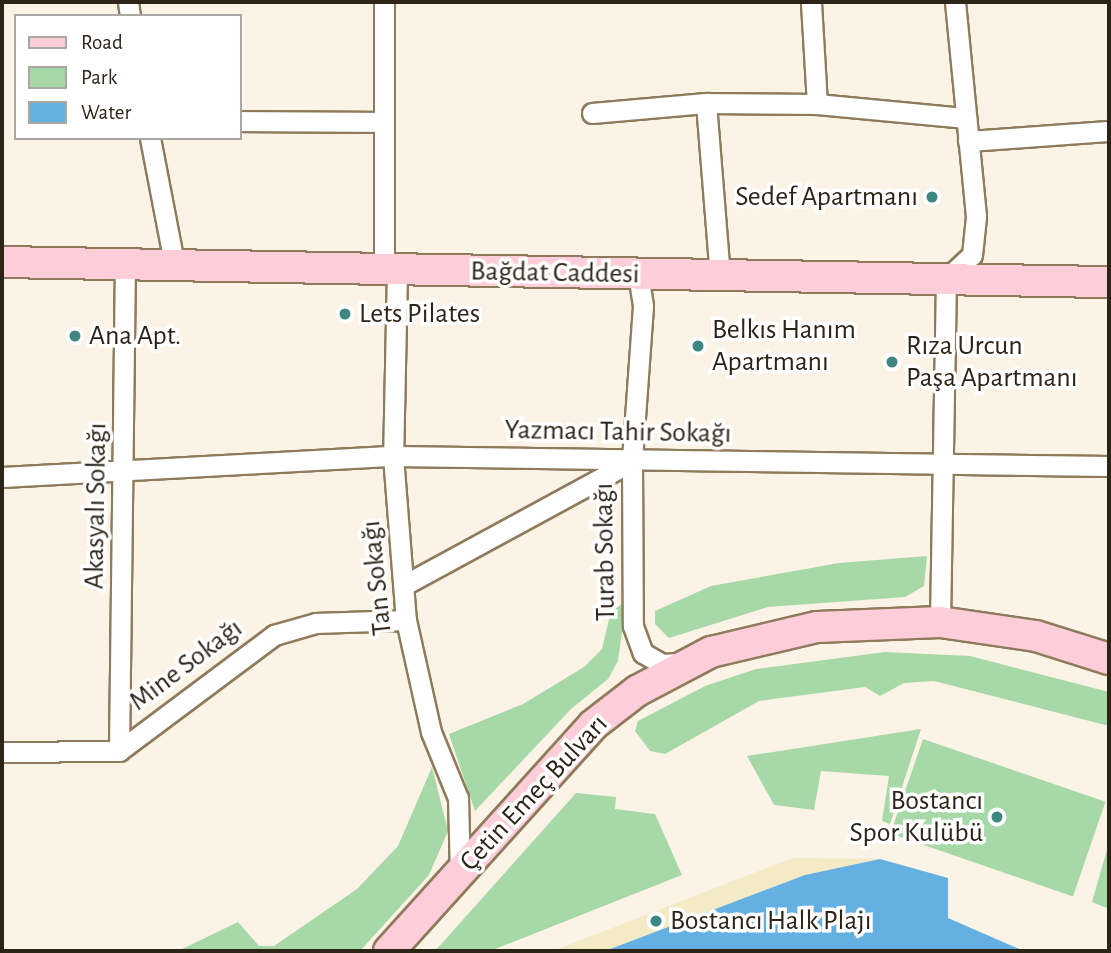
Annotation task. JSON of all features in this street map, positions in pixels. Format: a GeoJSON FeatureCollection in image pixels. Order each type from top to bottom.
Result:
{"type":"FeatureCollection","features":[{"type":"Feature","properties":{"kind":"main road","name":"Bağdat Caddesi"},"geometry":{"type":"LineString","coordinates":[[2,262],[125,262],[391,270],[1109,282]]}},
{"type":"Feature","properties":{"kind":"main road","name":"Çetin Emeç Bulvarı"},"geometry":{"type":"LineString","coordinates":[[389,951],[593,725],[688,663],[791,631],[940,622],[1037,636],[1109,659]]}},
{"type":"Feature","properties":{"kind":"street","name":"Tan Sokağı"},"geometry":{"type":"LineString","coordinates":[[384,2],[382,122],[391,270],[393,456],[406,620],[431,732],[458,797],[460,873]]}},
{"type":"Feature","properties":{"kind":"street"},"geometry":{"type":"LineString","coordinates":[[811,2],[817,104]]}},
{"type":"Feature","properties":{"kind":"street"},"geometry":{"type":"LineString","coordinates":[[940,622],[946,279],[972,254],[968,141],[955,2]]}},
{"type":"Feature","properties":{"kind":"street"},"geometry":{"type":"LineString","coordinates":[[706,103],[720,276]]}},
{"type":"Feature","properties":{"kind":"street"},"geometry":{"type":"LineString","coordinates":[[592,113],[706,103],[817,104],[966,118]]}},
{"type":"Feature","properties":{"kind":"street"},"geometry":{"type":"LineString","coordinates":[[242,121],[382,122]]}},
{"type":"Feature","properties":{"kind":"street"},"geometry":{"type":"LineString","coordinates":[[968,141],[1109,131]]}},
{"type":"Feature","properties":{"kind":"street"},"geometry":{"type":"LineString","coordinates":[[150,140],[174,263]]}},
{"type":"Feature","properties":{"kind":"street","name":"Akasyalı Sokağı"},"geometry":{"type":"LineString","coordinates":[[119,751],[125,470],[125,262]]}},
{"type":"Feature","properties":{"kind":"street","name":"Turab Sokağı"},"geometry":{"type":"LineString","coordinates":[[638,274],[643,306],[632,461],[636,644],[662,664],[688,663]]}},
{"type":"Feature","properties":{"kind":"street","name":"Yazmacı Tahir Sokağı"},"geometry":{"type":"LineString","coordinates":[[2,477],[393,456],[1109,466]]}},
{"type":"Feature","properties":{"kind":"street"},"geometry":{"type":"LineString","coordinates":[[404,585],[632,461]]}},
{"type":"Feature","properties":{"kind":"street","name":"Mine Sokağı"},"geometry":{"type":"LineString","coordinates":[[2,752],[119,751],[274,635],[316,623],[406,620]]}},
{"type":"Feature","properties":{"kind":"green space"},"geometry":{"type":"Polygon","coordinates":[[[927,556],[924,586],[905,597],[768,607],[669,638],[655,624],[655,611],[711,586],[839,563],[927,556]]]}},
{"type":"Feature","properties":{"kind":"green space"},"geometry":{"type":"Polygon","coordinates":[[[626,602],[618,661],[608,679],[571,709],[475,811],[449,734],[523,704],[584,667],[602,649],[611,611],[626,602]]]}},
{"type":"Feature","properties":{"kind":"green space"},"geometry":{"type":"Polygon","coordinates":[[[885,652],[970,656],[1109,692],[1109,726],[934,681],[904,683],[880,696],[865,687],[759,701],[665,754],[650,751],[635,731],[638,721],[705,686],[756,669],[885,652]]]}},
{"type":"Feature","properties":{"kind":"green space"},"geometry":{"type":"Polygon","coordinates":[[[921,729],[890,824],[882,821],[889,776],[821,771],[814,810],[774,805],[747,756],[921,729]]]}},
{"type":"Feature","properties":{"kind":"green space","name":"Bostancı Spor Kulübü"},"geometry":{"type":"Polygon","coordinates":[[[923,739],[1105,802],[1073,896],[890,834],[923,739]]]}},
{"type":"Feature","properties":{"kind":"green space"},"geometry":{"type":"Polygon","coordinates":[[[432,767],[448,831],[429,875],[360,951],[178,951],[238,922],[259,946],[274,946],[357,889],[398,846],[432,767]]]}},
{"type":"Feature","properties":{"kind":"green space"},"geometry":{"type":"Polygon","coordinates":[[[576,793],[616,797],[615,809],[655,814],[682,875],[490,951],[435,951],[576,793]]]}},
{"type":"Feature","properties":{"kind":"green space"},"geometry":{"type":"Polygon","coordinates":[[[1109,843],[1109,909],[1092,902],[1109,843]]]}},
{"type":"Feature","properties":{"kind":"sand","name":"Bostancı Halk Plajı"},"geometry":{"type":"Polygon","coordinates":[[[792,858],[880,859],[805,875],[605,951],[553,951],[792,858]]]}},
{"type":"Feature","properties":{"kind":"water"},"geometry":{"type":"Polygon","coordinates":[[[880,859],[948,878],[948,918],[1024,951],[605,951],[805,875],[880,859]]]}},
{"type":"Feature","properties":{"kind":"place","name":"Sedef Apartmanı"},"geometry":{"type":"Point","coordinates":[932,197]}},
{"type":"Feature","properties":{"kind":"place","name":"Lets Pilates"},"geometry":{"type":"Point","coordinates":[345,314]}},
{"type":"Feature","properties":{"kind":"place","name":"Ana Apt."},"geometry":{"type":"Point","coordinates":[75,336]}},
{"type":"Feature","properties":{"kind":"place","name":"Belkıs Hanım Apartmanı"},"geometry":{"type":"Point","coordinates":[698,346]}},
{"type":"Feature","properties":{"kind":"place","name":"Rıza Urcun Paşa Apartmanı"},"geometry":{"type":"Point","coordinates":[892,362]}},
{"type":"Feature","properties":{"kind":"place","name":"Bostancı Spor Kulübü"},"geometry":{"type":"Point","coordinates":[997,817]}},
{"type":"Feature","properties":{"kind":"place","name":"Bostancı Halk Plajı"},"geometry":{"type":"Point","coordinates":[656,921]}}]}
